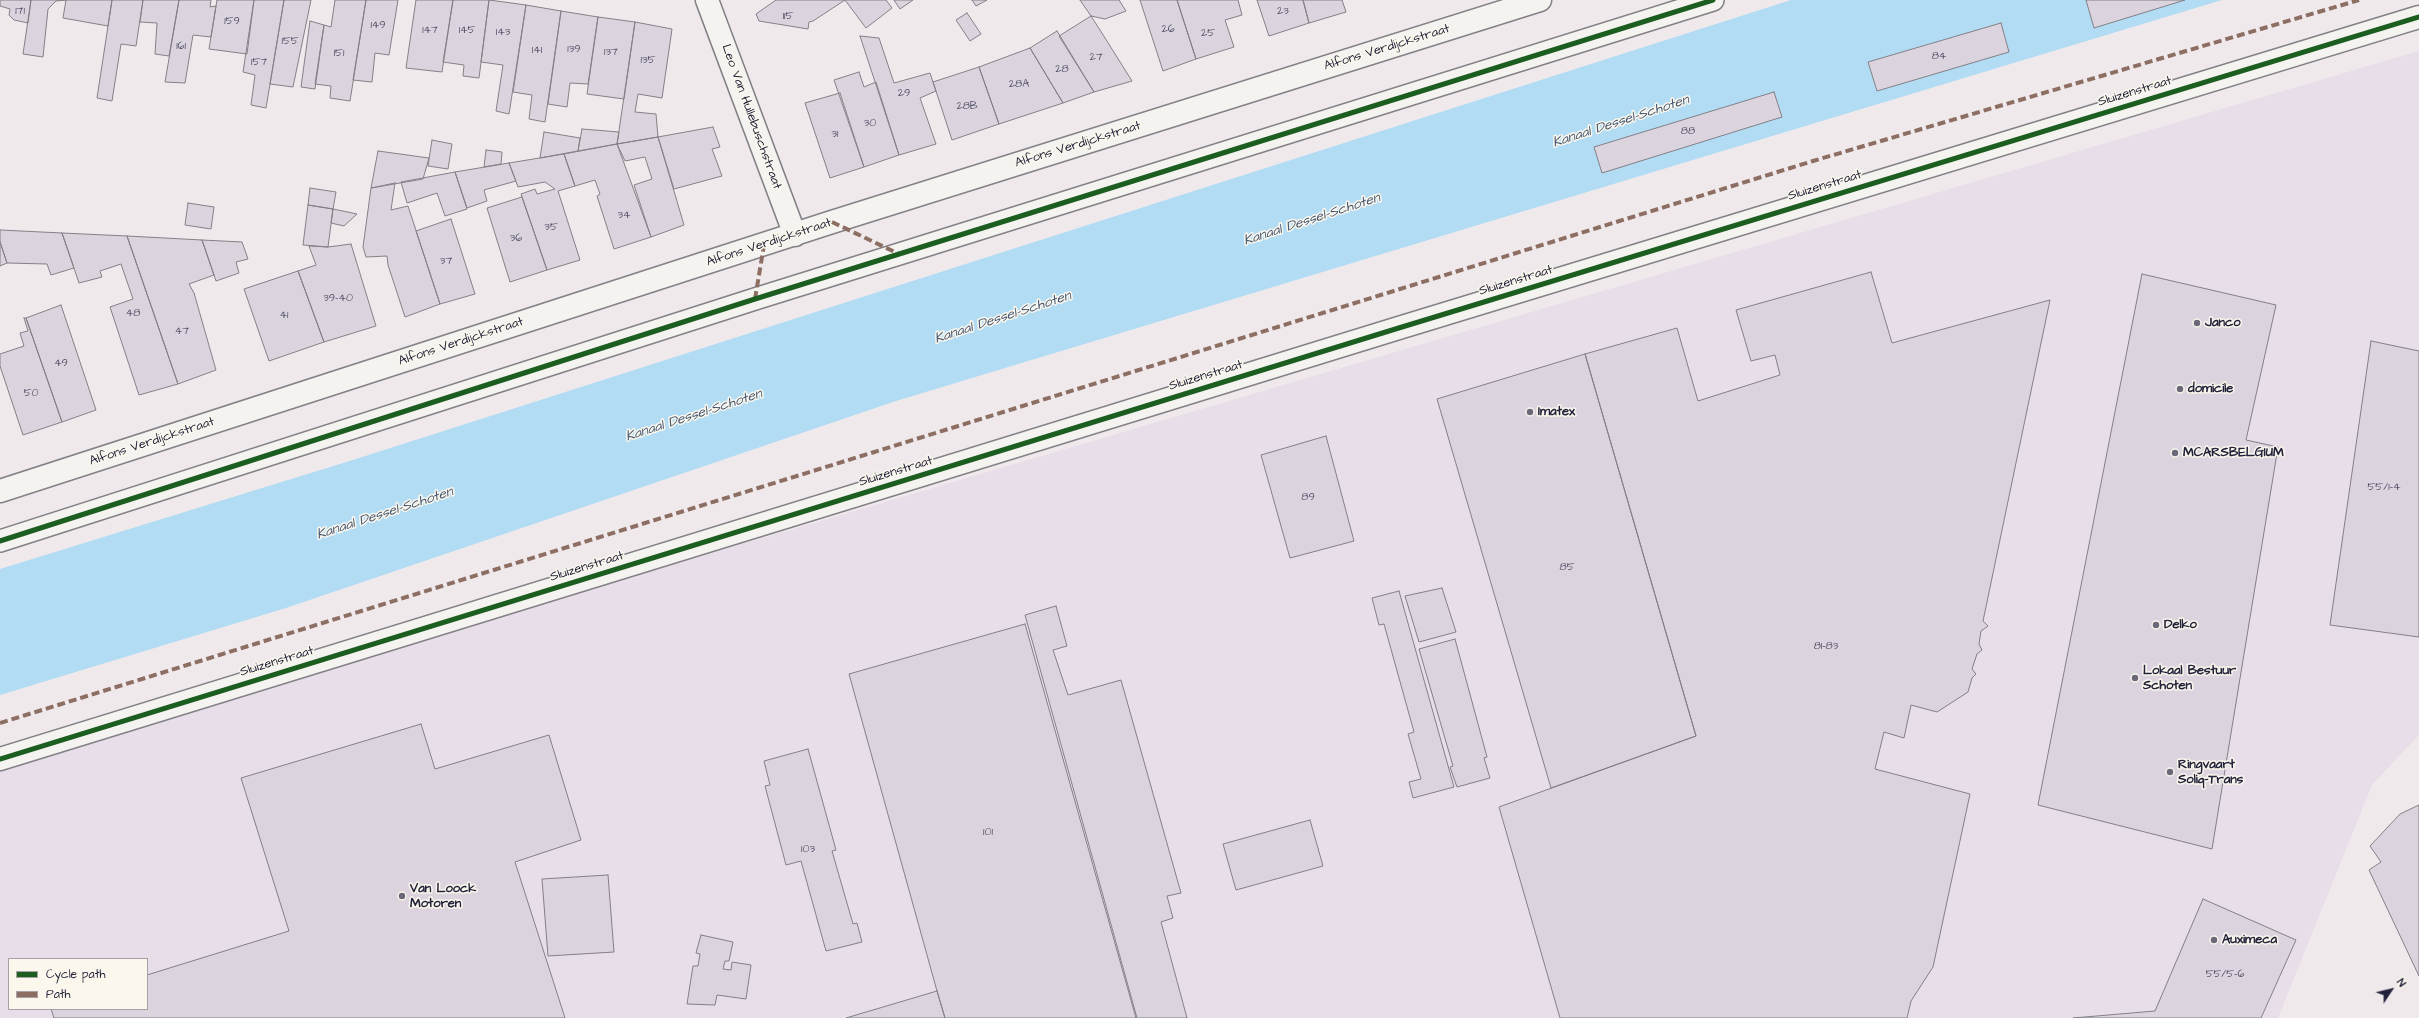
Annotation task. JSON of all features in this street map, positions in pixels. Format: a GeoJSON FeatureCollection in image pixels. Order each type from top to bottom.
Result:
{"type":"FeatureCollection","features":[{"type":"Feature","properties":{"kind":"street","name":"Leo Van Hullebuschstraat"},"geometry":{"type":"LineString","coordinates":[[707,0],[795,235]]}},
{"type":"Feature","properties":{"kind":"street","name":"Alfons Verdijckstraat"},"geometry":{"type":"LineString","coordinates":[[0,491],[795,235],[1540,0]]}},
{"type":"Feature","properties":{"kind":"street","name":"Sluizenstraat"},"geometry":{"type":"LineString","coordinates":[[0,759],[1417,323],[2419,17]]}},
{"type":"Feature","properties":{"kind":"lane"},"geometry":{"type":"LineString","coordinates":[[0,541],[748,301],[1713,0]]}},
{"type":"Feature","properties":{"kind":"shaded area"},"geometry":{"type":"Polygon","coordinates":[[[2419,51],[2419,735],[2372,785],[2278,1018],[0,1018],[0,755],[290,677],[2419,51]]]}},
{"type":"Feature","properties":{"kind":"water","name":"Kanaal Dessel-Schoten"},"geometry":{"type":"Polygon","coordinates":[[[1791,0],[2222,0],[896,401],[286,608],[0,695],[0,569],[356,459],[1791,0]]]}},
{"type":"Feature","properties":{"kind":"building"},"geometry":{"type":"Polygon","coordinates":[[[0,0],[31,0],[28,23],[14,20],[9,15],[10,9],[0,6],[0,0]]]}},
{"type":"Feature","properties":{"kind":"building"},"geometry":{"type":"Polygon","coordinates":[[[31,0],[66,0],[56,1],[48,9],[43,57],[23,54],[31,0]]]}},
{"type":"Feature","properties":{"kind":"building"},"geometry":{"type":"Polygon","coordinates":[[[66,0],[112,0],[108,26],[63,18],[66,0]]]}},
{"type":"Feature","properties":{"kind":"building"},"geometry":{"type":"Polygon","coordinates":[[[112,0],[143,0],[136,46],[121,44],[112,101],[97,98],[112,0]]]}},
{"type":"Feature","properties":{"kind":"building"},"geometry":{"type":"Polygon","coordinates":[[[143,0],[179,0],[169,56],[155,54],[157,23],[140,22],[143,0]]]}},
{"type":"Feature","properties":{"kind":"building"},"geometry":{"type":"Polygon","coordinates":[[[179,0],[211,0],[210,7],[216,6],[211,37],[193,35],[185,83],[165,82],[179,0]]]}},
{"type":"Feature","properties":{"kind":"building"},"geometry":{"type":"Polygon","coordinates":[[[217,0],[254,0],[247,54],[209,49],[217,0]]]}},
{"type":"Feature","properties":{"kind":"building"},"geometry":{"type":"Polygon","coordinates":[[[254,0],[284,0],[266,108],[251,105],[255,75],[243,72],[254,0]]]}},
{"type":"Feature","properties":{"kind":"building"},"geometry":{"type":"Polygon","coordinates":[[[284,0],[311,0],[293,87],[270,84],[284,0]]]}},
{"type":"Feature","properties":{"kind":"building"},"geometry":{"type":"Polygon","coordinates":[[[335,0],[366,0],[350,101],[330,98],[331,86],[315,84],[324,25],[331,27],[335,0]]]}},
{"type":"Feature","properties":{"kind":"building"},"geometry":{"type":"Polygon","coordinates":[[[366,0],[398,0],[389,55],[375,53],[372,82],[353,80],[366,0]]]}},
{"type":"Feature","properties":{"kind":"building"},"geometry":{"type":"Polygon","coordinates":[[[416,0],[453,0],[442,72],[406,68],[416,0]]]}},
{"type":"Feature","properties":{"kind":"building"},"geometry":{"type":"Polygon","coordinates":[[[453,0],[489,0],[479,78],[463,76],[464,65],[443,62],[453,0]]]}},
{"type":"Feature","properties":{"kind":"building"},"geometry":{"type":"Polygon","coordinates":[[[489,0],[526,5],[509,114],[496,111],[503,65],[481,62],[489,0]]]}},
{"type":"Feature","properties":{"kind":"building"},"geometry":{"type":"Polygon","coordinates":[[[776,0],[845,0],[813,21],[809,22],[808,29],[759,21],[756,14],[776,0]]]}},
{"type":"Feature","properties":{"kind":"building"},"geometry":{"type":"Polygon","coordinates":[[[845,0],[886,0],[892,8],[866,28],[845,0]]]}},
{"type":"Feature","properties":{"kind":"building"},"geometry":{"type":"Polygon","coordinates":[[[894,0],[913,0],[900,9],[894,0]]]}},
{"type":"Feature","properties":{"kind":"building"},"geometry":{"type":"Polygon","coordinates":[[[972,0],[987,0],[976,6],[972,0]]]}},
{"type":"Feature","properties":{"kind":"building"},"geometry":{"type":"Polygon","coordinates":[[[1080,0],[1119,0],[1126,11],[1105,19],[1091,16],[1080,0]]]}},
{"type":"Feature","properties":{"kind":"building"},"geometry":{"type":"Polygon","coordinates":[[[1140,0],[1177,0],[1196,59],[1163,71],[1140,0]]]}},
{"type":"Feature","properties":{"kind":"building"},"geometry":{"type":"Polygon","coordinates":[[[1177,0],[1238,0],[1242,15],[1225,20],[1234,47],[1196,59],[1177,0]]]}},
{"type":"Feature","properties":{"kind":"building"},"geometry":{"type":"Polygon","coordinates":[[[1257,0],[1303,0],[1309,23],[1269,36],[1257,0]]]}},
{"type":"Feature","properties":{"kind":"building"},"geometry":{"type":"Polygon","coordinates":[[[1303,0],[1342,0],[1346,12],[1309,23],[1303,0]]]}},
{"type":"Feature","properties":{"kind":"building"},"geometry":{"type":"Polygon","coordinates":[[[2086,0],[2185,0],[2094,28],[2086,0]]]}},
{"type":"Feature","properties":{"kind":"building"},"geometry":{"type":"Polygon","coordinates":[[[526,5],[561,11],[545,122],[529,119],[532,95],[513,92],[526,5]]]}},
{"type":"Feature","properties":{"kind":"building"},"geometry":{"type":"Polygon","coordinates":[[[561,11],[598,17],[588,84],[570,83],[567,107],[548,104],[561,11]]]}},
{"type":"Feature","properties":{"kind":"building"},"geometry":{"type":"Polygon","coordinates":[[[967,13],[981,34],[970,41],[956,20],[967,13]]]}},
{"type":"Feature","properties":{"kind":"building"},"geometry":{"type":"Polygon","coordinates":[[[1091,16],[1132,81],[1094,92],[1059,36],[1091,16]]]}},
{"type":"Feature","properties":{"kind":"building"},"geometry":{"type":"Polygon","coordinates":[[[598,17],[635,22],[624,99],[587,94],[598,17]]]}},
{"type":"Feature","properties":{"kind":"building"},"geometry":{"type":"Polygon","coordinates":[[[310,21],[324,25],[315,89],[301,87],[310,21]]]}},
{"type":"Feature","properties":{"kind":"building"},"geometry":{"type":"Polygon","coordinates":[[[635,22],[672,29],[662,98],[638,94],[635,112],[656,114],[658,137],[617,144],[635,22]]]}},
{"type":"Feature","properties":{"kind":"building"},"geometry":{"type":"Polygon","coordinates":[[[2001,23],[2009,52],[1877,91],[1868,62],[2001,23]]]}},
{"type":"Feature","properties":{"kind":"building"},"geometry":{"type":"Polygon","coordinates":[[[1057,31],[1094,92],[1063,103],[1030,48],[1057,31]]]}},
{"type":"Feature","properties":{"kind":"building"},"geometry":{"type":"Polygon","coordinates":[[[860,36],[879,38],[894,83],[930,73],[936,91],[920,98],[936,144],[899,155],[860,36]]]}},
{"type":"Feature","properties":{"kind":"building"},"geometry":{"type":"Polygon","coordinates":[[[1030,48],[1063,103],[999,124],[979,67],[1030,48]]]}},
{"type":"Feature","properties":{"kind":"building"},"geometry":{"type":"Polygon","coordinates":[[[979,67],[999,124],[952,140],[933,82],[979,67]]]}},
{"type":"Feature","properties":{"kind":"building"},"geometry":{"type":"Polygon","coordinates":[[[859,72],[864,87],[876,82],[899,155],[864,167],[834,80],[859,72]]]}},
{"type":"Feature","properties":{"kind":"building"},"geometry":{"type":"Polygon","coordinates":[[[1774,92],[1782,117],[1602,173],[1594,147],[1774,92]]]}},
{"type":"Feature","properties":{"kind":"building"},"geometry":{"type":"Polygon","coordinates":[[[840,93],[864,167],[830,178],[805,103],[840,93]]]}},
{"type":"Feature","properties":{"kind":"building"},"geometry":{"type":"Polygon","coordinates":[[[713,127],[720,147],[712,149],[722,176],[674,189],[658,137],[713,127]]]}},
{"type":"Feature","properties":{"kind":"building"},"geometry":{"type":"Polygon","coordinates":[[[582,129],[619,132],[617,144],[578,151],[582,129]]]}},
{"type":"Feature","properties":{"kind":"building"},"geometry":{"type":"Polygon","coordinates":[[[544,132],[580,138],[578,151],[540,158],[544,132]]]}},
{"type":"Feature","properties":{"kind":"building"},"geometry":{"type":"Polygon","coordinates":[[[658,137],[684,225],[651,237],[634,185],[652,179],[645,157],[625,161],[617,144],[658,137]]]}},
{"type":"Feature","properties":{"kind":"building"},"geometry":{"type":"Polygon","coordinates":[[[432,140],[452,144],[448,169],[428,166],[432,140]]]}},
{"type":"Feature","properties":{"kind":"building"},"geometry":{"type":"Polygon","coordinates":[[[617,144],[651,237],[614,249],[597,196],[600,194],[595,180],[575,186],[564,154],[617,144]]]}},
{"type":"Feature","properties":{"kind":"building"},"geometry":{"type":"Polygon","coordinates":[[[486,150],[502,152],[501,164],[484,167],[486,150]]]}},
{"type":"Feature","properties":{"kind":"building"},"geometry":{"type":"Polygon","coordinates":[[[378,151],[429,158],[423,179],[371,188],[378,151]]]}},
{"type":"Feature","properties":{"kind":"building"},"geometry":{"type":"Polygon","coordinates":[[[564,154],[575,186],[558,191],[580,260],[547,270],[521,194],[535,189],[537,194],[555,189],[545,182],[518,187],[509,163],[564,154]]]}},
{"type":"Feature","properties":{"kind":"building"},"geometry":{"type":"Polygon","coordinates":[[[509,163],[516,181],[484,190],[487,201],[467,208],[455,172],[509,163]]]}},
{"type":"Feature","properties":{"kind":"building"},"geometry":{"type":"Polygon","coordinates":[[[455,172],[467,209],[445,216],[437,193],[407,203],[401,182],[455,172]]]}},
{"type":"Feature","properties":{"kind":"building"},"geometry":{"type":"Polygon","coordinates":[[[395,183],[391,210],[408,206],[440,304],[405,317],[388,265],[387,256],[366,257],[363,247],[371,188],[395,183]]]}},
{"type":"Feature","properties":{"kind":"building"},"geometry":{"type":"Polygon","coordinates":[[[310,188],[336,192],[333,209],[308,205],[310,188]]]}},
{"type":"Feature","properties":{"kind":"building"},"geometry":{"type":"Polygon","coordinates":[[[522,197],[547,270],[510,282],[487,208],[522,197]]]}},
{"type":"Feature","properties":{"kind":"building"},"geometry":{"type":"Polygon","coordinates":[[[188,203],[214,207],[211,229],[185,225],[188,203]]]}},
{"type":"Feature","properties":{"kind":"building"},"geometry":{"type":"Polygon","coordinates":[[[308,205],[333,209],[328,247],[303,245],[308,205]]]}},
{"type":"Feature","properties":{"kind":"building"},"geometry":{"type":"Polygon","coordinates":[[[333,209],[357,214],[344,226],[331,223],[333,209]]]}},
{"type":"Feature","properties":{"kind":"building"},"geometry":{"type":"Polygon","coordinates":[[[451,219],[475,294],[440,304],[416,231],[451,219]]]}},
{"type":"Feature","properties":{"kind":"building"},"geometry":{"type":"Polygon","coordinates":[[[0,230],[62,233],[74,268],[51,275],[47,264],[7,263],[0,242],[0,230]]]}},
{"type":"Feature","properties":{"kind":"building"},"geometry":{"type":"Polygon","coordinates":[[[62,233],[127,236],[178,384],[139,395],[110,307],[133,299],[121,264],[100,271],[102,277],[79,283],[62,233]]]}},
{"type":"Feature","properties":{"kind":"building"},"geometry":{"type":"Polygon","coordinates":[[[127,236],[202,240],[214,275],[189,284],[194,293],[216,370],[178,384],[127,236]]]}},
{"type":"Feature","properties":{"kind":"building"},"geometry":{"type":"Polygon","coordinates":[[[202,240],[242,242],[248,259],[236,262],[239,273],[216,281],[202,240]]]}},
{"type":"Feature","properties":{"kind":"building"},"geometry":{"type":"Polygon","coordinates":[[[0,242],[7,263],[0,266],[0,242]]]}},
{"type":"Feature","properties":{"kind":"building"},"geometry":{"type":"Polygon","coordinates":[[[351,244],[376,326],[324,342],[298,271],[316,265],[309,246],[328,247],[351,244]]]}},
{"type":"Feature","properties":{"kind":"building"},"geometry":{"type":"Polygon","coordinates":[[[298,271],[324,342],[269,361],[244,289],[298,271]]]}},
{"type":"Feature","properties":{"kind":"building"},"geometry":{"type":"Polygon","coordinates":[[[1871,272],[1892,343],[2050,300],[1983,621],[1988,626],[1981,631],[1979,644],[1982,650],[1977,654],[1972,669],[1976,674],[1972,678],[1968,692],[1937,712],[1911,705],[1904,738],[1884,732],[1875,769],[1970,794],[1933,967],[1911,1001],[1907,1018],[1560,1018],[1499,807],[1696,736],[1585,354],[1677,328],[1698,401],[1780,375],[1775,355],[1751,361],[1736,310],[1871,272]]]}},
{"type":"Feature","properties":{"kind":"building"},"geometry":{"type":"Polygon","coordinates":[[[2142,274],[2276,305],[2246,440],[2278,447],[2212,849],[2038,805],[2142,274]]]}},
{"type":"Feature","properties":{"kind":"building"},"geometry":{"type":"Polygon","coordinates":[[[61,305],[96,410],[62,422],[26,318],[61,305]]]}},
{"type":"Feature","properties":{"kind":"building"},"geometry":{"type":"Polygon","coordinates":[[[24,318],[26,318],[62,422],[23,435],[0,366],[0,354],[24,346],[20,333],[28,331],[24,318]]]}},
{"type":"Feature","properties":{"kind":"building"},"geometry":{"type":"Polygon","coordinates":[[[2371,341],[2419,351],[2419,637],[2330,625],[2371,341]]]}},
{"type":"Feature","properties":{"kind":"building"},"geometry":{"type":"Polygon","coordinates":[[[1585,354],[1696,736],[1551,788],[1437,399],[1585,354]]]}},
{"type":"Feature","properties":{"kind":"building"},"geometry":{"type":"Polygon","coordinates":[[[1326,436],[1354,541],[1290,558],[1261,455],[1326,436]]]}},
{"type":"Feature","properties":{"kind":"building"},"geometry":{"type":"Polygon","coordinates":[[[1442,588],[1456,632],[1419,642],[1405,596],[1442,588]]]}},
{"type":"Feature","properties":{"kind":"building"},"geometry":{"type":"Polygon","coordinates":[[[1399,591],[1454,787],[1413,798],[1409,782],[1421,779],[1408,734],[1414,732],[1384,624],[1379,625],[1372,598],[1399,591]]]}},
{"type":"Feature","properties":{"kind":"building"},"geometry":{"type":"Polygon","coordinates":[[[1056,606],[1067,646],[1053,650],[1068,695],[1121,680],[1181,893],[1167,896],[1173,918],[1161,922],[1187,1018],[1137,1018],[1025,615],[1056,606]]]}},
{"type":"Feature","properties":{"kind":"building"},"geometry":{"type":"Polygon","coordinates":[[[1025,624],[1136,1018],[945,1018],[937,991],[849,674],[1025,624]]]}},
{"type":"Feature","properties":{"kind":"building"},"geometry":{"type":"Polygon","coordinates":[[[1455,639],[1487,757],[1484,758],[1490,778],[1457,787],[1450,767],[1453,766],[1419,649],[1455,639]]]}},
{"type":"Feature","properties":{"kind":"building","name":"Van Loock Motoren"},"geometry":{"type":"Polygon","coordinates":[[[421,724],[435,769],[549,735],[581,840],[515,862],[565,1018],[54,1018],[51,1010],[148,1010],[148,975],[289,931],[241,778],[421,724]]]}},
{"type":"Feature","properties":{"kind":"building"},"geometry":{"type":"Polygon","coordinates":[[[808,749],[836,850],[832,851],[853,924],[857,923],[862,942],[826,951],[801,861],[786,865],[765,786],[770,785],[764,761],[808,749]]]}},
{"type":"Feature","properties":{"kind":"building"},"geometry":{"type":"Polygon","coordinates":[[[2419,805],[2419,976],[2369,870],[2381,862],[2370,846],[2400,814],[2419,805]]]}},
{"type":"Feature","properties":{"kind":"building"},"geometry":{"type":"Polygon","coordinates":[[[1310,820],[1323,866],[1236,890],[1223,844],[1310,820]]]}},
{"type":"Feature","properties":{"kind":"building"},"geometry":{"type":"Polygon","coordinates":[[[608,875],[614,952],[548,956],[542,879],[608,875]]]}},
{"type":"Feature","properties":{"kind":"building"},"geometry":{"type":"Polygon","coordinates":[[[2203,899],[2296,940],[2261,1018],[2073,1018],[2155,1011],[2203,899]]]}},
{"type":"Feature","properties":{"kind":"building"},"geometry":{"type":"Polygon","coordinates":[[[701,935],[733,942],[729,961],[725,961],[723,969],[731,970],[732,962],[751,965],[746,999],[717,995],[715,1005],[687,1004],[693,966],[698,966],[700,954],[696,953],[701,935]]]}},
{"type":"Feature","properties":{"kind":"building"},"geometry":{"type":"Polygon","coordinates":[[[937,991],[945,1018],[846,1018],[937,991]]]}},
{"type":"Feature","properties":{"kind":"marked path"},"geometry":{"type":"LineString","coordinates":[[0,723],[1813,161],[2359,0]]}},
{"type":"Feature","properties":{"kind":"marked path"},"geometry":{"type":"LineString","coordinates":[[832,222],[899,254]]}},
{"type":"Feature","properties":{"kind":"marked path"},"geometry":{"type":"LineString","coordinates":[[755,299],[764,245]]}},
{"type":"Feature","properties":{"kind":"cycle path"},"geometry":{"type":"LineString","coordinates":[[0,541],[755,299],[1713,0]]}},
{"type":"Feature","properties":{"kind":"cycle path"},"geometry":{"type":"LineString","coordinates":[[0,759],[1402,327],[2419,17]]}},
{"type":"Feature","properties":{"kind":"place","name":"Janco"},"geometry":{"type":"Point","coordinates":[2197,323]}},
{"type":"Feature","properties":{"kind":"place","name":"domicile"},"geometry":{"type":"Point","coordinates":[2180,389]}},
{"type":"Feature","properties":{"kind":"place","name":"Imatex"},"geometry":{"type":"Point","coordinates":[1530,412]}},
{"type":"Feature","properties":{"kind":"place","name":"MCARSBELGIUM"},"geometry":{"type":"Point","coordinates":[2175,453]}},
{"type":"Feature","properties":{"kind":"place","name":"Delko"},"geometry":{"type":"Point","coordinates":[2156,625]}},
{"type":"Feature","properties":{"kind":"place","name":"Lokaal Bestuur Schoten"},"geometry":{"type":"Point","coordinates":[2135,678]}},
{"type":"Feature","properties":{"kind":"place","name":"Ringvaart Soliq-Trans"},"geometry":{"type":"Point","coordinates":[2170,772]}},
{"type":"Feature","properties":{"kind":"place","name":"Van Loock Motoren"},"geometry":{"type":"Point","coordinates":[402,896]}},
{"type":"Feature","properties":{"kind":"place","name":"Auximeca"},"geometry":{"type":"Point","coordinates":[2214,940]}}]}
